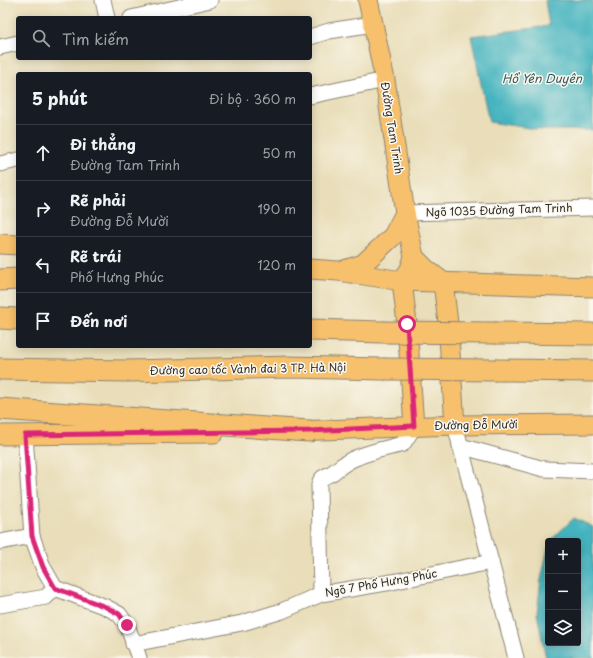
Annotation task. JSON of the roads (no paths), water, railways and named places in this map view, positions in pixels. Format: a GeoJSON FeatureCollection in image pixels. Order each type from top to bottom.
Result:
{"type":"FeatureCollection","features":[{"type":"Feature","properties":{"kind":"highway"},"geometry":{"type":"LineString","coordinates":[[0,280],[16,279]]}},
{"type":"Feature","properties":{"kind":"highway"},"geometry":{"type":"LineString","coordinates":[[0,318],[16,319]]}},
{"type":"Feature","properties":{"kind":"highway"},"geometry":{"type":"LineString","coordinates":[[312,330],[593,334]]}},
{"type":"Feature","properties":{"kind":"highway","name":"Đường cao tốc Vành đai 3 TP. Hà Nội"},"geometry":{"type":"LineString","coordinates":[[0,369],[128,371],[290,367],[593,371]]}},
{"type":"Feature","properties":{"kind":"highway"},"geometry":{"type":"LineString","coordinates":[[0,410],[309,431]]}},
{"type":"Feature","properties":{"kind":"main road","name":"Đường Tam Trinh"},"geometry":{"type":"LineString","coordinates":[[368,0],[385,80],[405,213],[414,257]]}},
{"type":"Feature","properties":{"kind":"main road"},"geometry":{"type":"LineString","coordinates":[[338,271],[363,264],[393,236],[405,213]]}},
{"type":"Feature","properties":{"kind":"main road"},"geometry":{"type":"LineString","coordinates":[[0,244],[16,245]]}},
{"type":"Feature","properties":{"kind":"main road"},"geometry":{"type":"LineString","coordinates":[[414,426],[407,324],[402,281],[410,269],[414,257],[426,269],[443,282],[448,323],[455,425]]}},
{"type":"Feature","properties":{"kind":"main road"},"geometry":{"type":"LineString","coordinates":[[312,269],[338,271],[402,281],[593,287]]}},
{"type":"Feature","properties":{"kind":"main road","name":"Đường Đỗ Mười"},"geometry":{"type":"LineString","coordinates":[[0,435],[309,431],[414,426],[593,424]]}},
{"type":"Feature","properties":{"kind":"street"},"geometry":{"type":"LineString","coordinates":[[103,0],[107,16]]}},
{"type":"Feature","properties":{"kind":"street"},"geometry":{"type":"LineString","coordinates":[[140,16],[210,0]]}},
{"type":"Feature","properties":{"kind":"street"},"geometry":{"type":"LineString","coordinates":[[312,35],[329,31],[373,24]]}},
{"type":"Feature","properties":{"kind":"street"},"geometry":{"type":"LineString","coordinates":[[0,47],[16,43]]}},
{"type":"Feature","properties":{"kind":"street"},"geometry":{"type":"LineString","coordinates":[[312,96],[385,80]]}},
{"type":"Feature","properties":{"kind":"street"},"geometry":{"type":"LineString","coordinates":[[0,164],[16,160]]}},
{"type":"Feature","properties":{"kind":"street","name":"Ngõ 1035 Đường Tam Trinh"},"geometry":{"type":"LineString","coordinates":[[405,213],[593,208]]}},
{"type":"Feature","properties":{"kind":"street"},"geometry":{"type":"LineString","coordinates":[[455,425],[516,658]]}},
{"type":"Feature","properties":{"kind":"street"},"geometry":{"type":"LineString","coordinates":[[321,594],[319,485],[322,477],[358,456],[403,444],[414,426]]}},
{"type":"Feature","properties":{"kind":"street"},"geometry":{"type":"LineString","coordinates":[[25,435],[32,536],[43,567],[55,588],[106,607],[119,614],[127,625],[136,651]]}},
{"type":"Feature","properties":{"kind":"street"},"geometry":{"type":"LineString","coordinates":[[460,446],[544,469],[593,471]]}},
{"type":"Feature","properties":{"kind":"street"},"geometry":{"type":"LineString","coordinates":[[0,542],[32,536]]}},
{"type":"Feature","properties":{"kind":"street","name":"Ngõ 7 Phố Hưng Phúc"},"geometry":{"type":"LineString","coordinates":[[136,651],[282,611],[321,594],[392,582],[491,562]]}},
{"type":"Feature","properties":{"kind":"street"},"geometry":{"type":"LineString","coordinates":[[0,605],[46,597],[55,588]]}},
{"type":"Feature","properties":{"kind":"water","name":"Hồ Yên Duyên"},"geometry":{"type":"Polygon","coordinates":[[[545,0],[593,0],[593,130],[542,130],[489,122],[471,36],[549,26],[545,0]]]}},
{"type":"Feature","properties":{"kind":"water"},"geometry":{"type":"Polygon","coordinates":[[[574,518],[593,527],[593,658],[546,658],[537,613],[545,562],[545,646],[581,646],[581,538],[553,538],[574,518]]]}}]}
